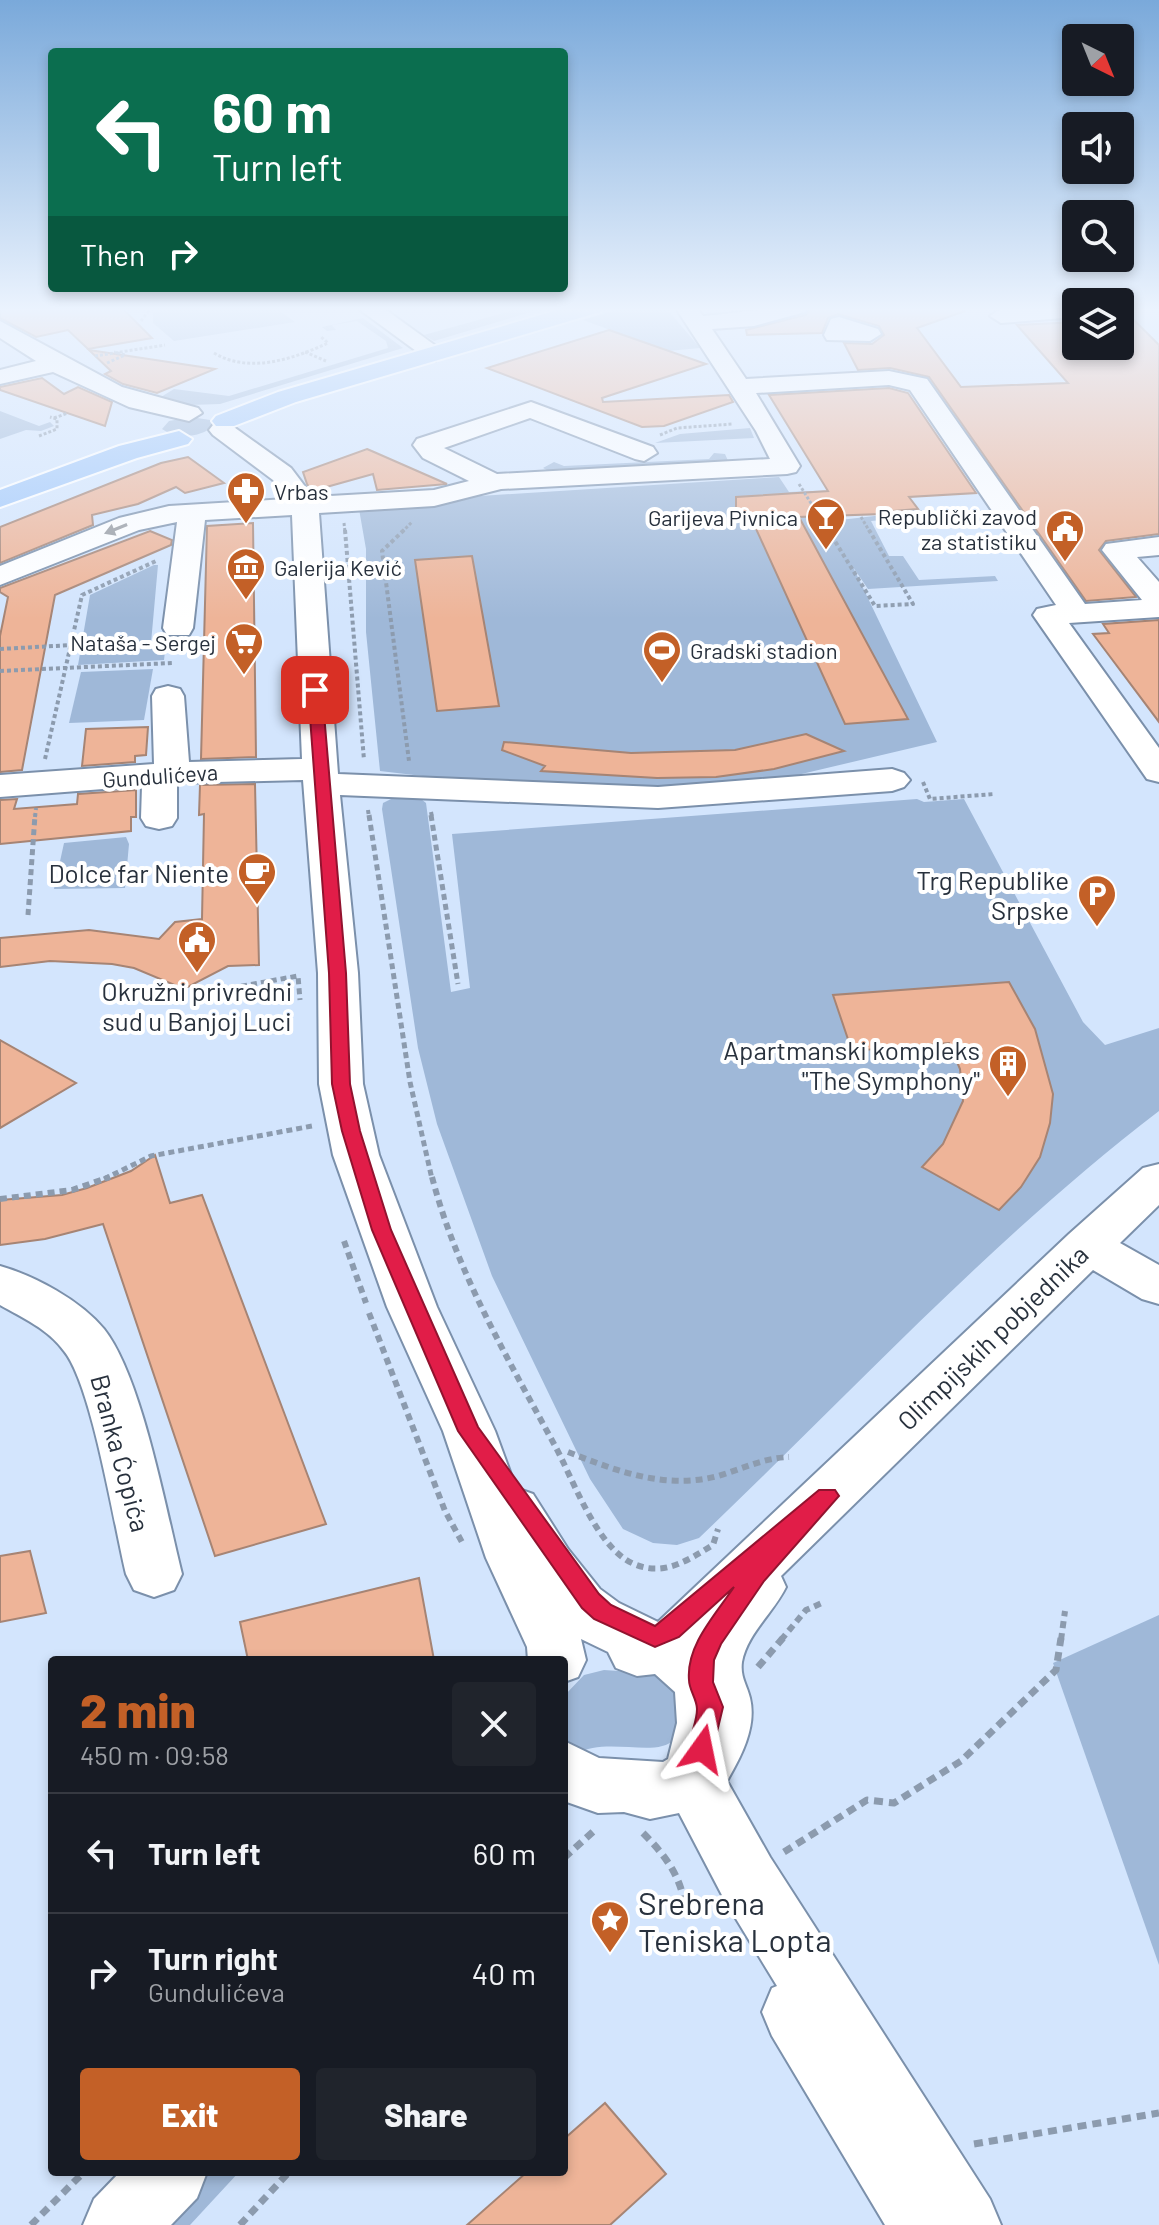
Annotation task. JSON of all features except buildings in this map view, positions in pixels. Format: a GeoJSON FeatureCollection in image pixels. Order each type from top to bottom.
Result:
{"type":"FeatureCollection","features":[{"type":"Feature","properties":{"kind":"main road"},"geometry":{"type":"LineString","coordinates":[[0,499],[91,464],[247,411]]}},
{"type":"Feature","properties":{"kind":"main road"},"geometry":{"type":"LineString","coordinates":[[91,464],[153,427],[162,437],[204,426]]}},
{"type":"Feature","properties":{"kind":"street"},"geometry":{"type":"LineString","coordinates":[[142,411],[151,417],[153,427]]}},
{"type":"Feature","properties":{"kind":"street"},"geometry":{"type":"LineString","coordinates":[[162,411],[204,426],[261,456],[320,510],[320,777],[338,973],[341,1084],[356,1155],[412,1307],[469,1431],[499,1543],[551,1656]]}},
{"type":"Feature","properties":{"kind":"street"},"geometry":{"type":"LineString","coordinates":[[492,482],[425,447],[429,442],[523,411]]}},
{"type":"Feature","properties":{"kind":"street"},"geometry":{"type":"LineString","coordinates":[[535,411],[636,449]]}},
{"type":"Feature","properties":{"kind":"street"},"geometry":{"type":"LineString","coordinates":[[450,435],[513,453],[561,461],[750,468],[787,466],[755,411]]}},
{"type":"Feature","properties":{"kind":"street"},"geometry":{"type":"LineString","coordinates":[[935,411],[1159,772]]}},
{"type":"Feature","properties":{"kind":"street"},"geometry":{"type":"LineString","coordinates":[[490,422],[513,453]]}},
{"type":"Feature","properties":{"kind":"street"},"geometry":{"type":"LineString","coordinates":[[0,576],[158,515],[320,510],[434,498],[561,461],[636,449],[726,449],[740,453],[750,468]]}},
{"type":"Feature","properties":{"kind":"street"},"geometry":{"type":"LineString","coordinates":[[178,628],[196,512],[204,496],[225,487]]}},
{"type":"Feature","properties":{"kind":"street"},"geometry":{"type":"LineString","coordinates":[[1159,546],[1116,550],[1159,601]]}},
{"type":"Feature","properties":{"kind":"street"},"geometry":{"type":"LineString","coordinates":[[1062,613],[1159,608]]}},
{"type":"Feature","properties":{"kind":"street"},"geometry":{"type":"LineString","coordinates":[[168,696],[175,773]]}},
{"type":"Feature","properties":{"kind":"street"},"geometry":{"type":"LineString","coordinates":[[159,818],[193,734]]}},
{"type":"Feature","properties":{"kind":"street","name":"Gundulićeva"},"geometry":{"type":"LineString","coordinates":[[0,786],[175,773],[320,777],[366,783],[416,779],[625,798],[691,797],[892,780]]}},
{"type":"Feature","properties":{"kind":"street","name":"Olimpijskih pobjednika"},"geometry":{"type":"LineString","coordinates":[[638,1738],[701,1660],[712,1638],[756,1574],[827,1496],[1086,1245],[1159,1179]]}},
{"type":"Feature","properties":{"kind":"street"},"geometry":{"type":"LineString","coordinates":[[1086,1245],[1159,1287]]}},
{"type":"Feature","properties":{"kind":"street","name":"Branka Ćopića"},"geometry":{"type":"LineString","coordinates":[[0,1283],[66,1321],[87,1343],[107,1385],[154,1574]]}},
{"type":"Feature","properties":{"kind":"street"},"geometry":{"type":"LineString","coordinates":[[469,1431],[591,1601],[603,1612],[638,1738],[747,1878],[964,2225]]}},
{"type":"Feature","properties":{"kind":"street"},"geometry":{"type":"LineString","coordinates":[[562,1656],[605,1649],[638,1738],[721,1890],[927,2225]]}},
{"type":"Feature","properties":{"kind":"street"},"geometry":{"type":"LineString","coordinates":[[120,2225],[167,2176]]}},
{"type":"Feature","properties":{"kind":"path"},"geometry":{"type":"LineString","coordinates":[[57,429],[52,417],[68,413]]}},
{"type":"Feature","properties":{"kind":"path"},"geometry":{"type":"LineString","coordinates":[[636,449],[677,428],[736,424]]}},
{"type":"Feature","properties":{"kind":"path"},"geometry":{"type":"LineString","coordinates":[[39,436],[57,429],[65,432]]}},
{"type":"Feature","properties":{"kind":"path"},"geometry":{"type":"LineString","coordinates":[[787,466],[875,606],[913,604],[861,517]]}},
{"type":"Feature","properties":{"kind":"path"},"geometry":{"type":"LineString","coordinates":[[320,510],[345,526],[366,783],[395,1005],[414,1109],[452,1243],[518,1379],[592,1518],[618,1557],[639,1567],[670,1567],[713,1545],[718,1529]]}},
{"type":"Feature","properties":{"kind":"path"},"geometry":{"type":"LineString","coordinates":[[416,519],[392,538],[382,551],[397,692],[458,984]]}},
{"type":"Feature","properties":{"kind":"path"},"geometry":{"type":"LineString","coordinates":[[28,915],[38,784],[68,668],[82,595],[189,545]]}},
{"type":"Feature","properties":{"kind":"path"},"geometry":{"type":"LineString","coordinates":[[168,696],[178,628]]}},
{"type":"Feature","properties":{"kind":"path"},"geometry":{"type":"LineString","coordinates":[[0,649],[73,645]]}},
{"type":"Feature","properties":{"kind":"path"},"geometry":{"type":"LineString","coordinates":[[0,671],[172,663]]}},
{"type":"Feature","properties":{"kind":"path"},"geometry":{"type":"LineString","coordinates":[[892,780],[922,779],[930,799],[994,794]]}},
{"type":"Feature","properties":{"kind":"path"},"geometry":{"type":"LineString","coordinates":[[192,995],[298,976]]}},
{"type":"Feature","properties":{"kind":"path"},"geometry":{"type":"LineString","coordinates":[[0,1199],[72,1190],[110,1177],[151,1156],[312,1126]]}},
{"type":"Feature","properties":{"kind":"path"},"geometry":{"type":"LineString","coordinates":[[568,1452],[651,1482],[689,1482],[771,1457],[789,1457]]}},
{"type":"Feature","properties":{"kind":"path"},"geometry":{"type":"LineString","coordinates":[[806,1610],[822,1603]]}},
{"type":"Feature","properties":{"kind":"path"},"geometry":{"type":"LineString","coordinates":[[776,1858],[867,1800],[894,1803],[961,1761],[1056,1670],[1065,1611]]}},
{"type":"Feature","properties":{"kind":"path"},"geometry":{"type":"LineString","coordinates":[[568,1852],[638,1738]]}},
{"type":"Feature","properties":{"kind":"path"},"geometry":{"type":"LineString","coordinates":[[638,1738],[677,1874],[685,1888],[685,1909]]}},
{"type":"Feature","properties":{"kind":"path"},"geometry":{"type":"LineString","coordinates":[[968,2145],[1159,2113]]}},
{"type":"Feature","properties":{"kind":"path"},"geometry":{"type":"LineString","coordinates":[[31,2225],[80,2176]]}},
{"type":"Feature","properties":{"kind":"path"},"geometry":{"type":"LineString","coordinates":[[240,2225],[285,2176]]}},
{"type":"Feature","properties":{"kind":"shaded area"},"geometry":{"type":"Polygon","coordinates":[[[0,411],[39,426],[50,422],[54,426],[41,431],[26,430],[0,439],[0,411]]]}},
{"type":"Feature","properties":{"kind":"shaded area"},"geometry":{"type":"Polygon","coordinates":[[[191,417],[210,420],[213,426],[202,433],[188,436],[162,429],[169,421],[191,417]]]}},
{"type":"Feature","properties":{"kind":"shaded area"},"geometry":{"type":"Polygon","coordinates":[[[750,428],[754,438],[655,443],[680,434],[750,428]]]}},
{"type":"Feature","properties":{"kind":"shaded area"},"geometry":{"type":"Polygon","coordinates":[[[714,453],[725,454],[729,463],[572,469],[572,472],[555,474],[543,468],[554,462],[564,466],[709,459],[714,453]]]}},
{"type":"Feature","properties":{"kind":"shaded area","name":"Gradski stadion"},"geometry":{"type":"Polygon","coordinates":[[[779,477],[789,492],[812,491],[819,504],[829,503],[840,520],[883,515],[873,500],[889,498],[899,511],[922,510],[927,516],[871,521],[889,556],[903,556],[919,580],[995,576],[998,581],[868,589],[853,567],[937,742],[793,776],[679,789],[542,790],[380,771],[366,632],[366,549],[359,509],[431,505],[480,496],[779,477]]]}},
{"type":"Feature","properties":{"kind":"shaded area"},"geometry":{"type":"Polygon","coordinates":[[[158,565],[151,643],[166,643],[164,660],[78,665],[90,595],[158,565]]]}},
{"type":"Feature","properties":{"kind":"shaded area"},"geometry":{"type":"Polygon","coordinates":[[[153,669],[144,720],[69,723],[81,672],[153,669]]]}},
{"type":"Feature","properties":{"kind":"shaded area"},"geometry":{"type":"Polygon","coordinates":[[[391,799],[421,799],[426,803],[451,992],[470,988],[452,834],[917,799],[924,802],[964,799],[1083,1022],[1105,1045],[1159,1028],[1159,1111],[1038,1211],[980,1264],[699,1538],[677,1545],[653,1543],[623,1529],[590,1479],[492,1276],[437,1124],[418,1048],[382,809],[383,803],[391,799]]]}},
{"type":"Feature","properties":{"kind":"shaded area"},"geometry":{"type":"Polygon","coordinates":[[[126,837],[129,844],[125,888],[54,889],[64,843],[126,837]]]}},
{"type":"Feature","properties":{"kind":"shaded area"},"geometry":{"type":"Polygon","coordinates":[[[1159,1615],[1159,1965],[1053,1663],[1159,1615]]]}},
{"type":"Feature","properties":{"kind":"shaded area"},"geometry":{"type":"Polygon","coordinates":[[[604,1670],[661,1674],[691,1698],[674,1739],[656,1747],[602,1747],[576,1754],[568,1745],[568,1692],[584,1675],[604,1670]]]}},
{"type":"Feature","properties":{"kind":"shaded area"},"geometry":{"type":"Polygon","coordinates":[[[207,2176],[235,2176],[190,2225],[161,2225],[207,2176]]]}},
{"type":"Feature","properties":{"kind":"place","name":"Vrbas"},"geometry":{"type":"Point","coordinates":[246,525]}},
{"type":"Feature","properties":{"kind":"place","name":"Garijeva Pivnica"},"geometry":{"type":"Point","coordinates":[826,551]}},
{"type":"Feature","properties":{"kind":"place","name":"Republički zavod za statistiku"},"geometry":{"type":"Point","coordinates":[1065,563]}},
{"type":"Feature","properties":{"kind":"place","name":"Galerija Kević"},"geometry":{"type":"Point","coordinates":[246,601]}},
{"type":"Feature","properties":{"kind":"place","name":"Nataša - Sergej"},"geometry":{"type":"Point","coordinates":[244,676]}},
{"type":"Feature","properties":{"kind":"place","name":"Gradski stadion"},"geometry":{"type":"Point","coordinates":[662,684]}},
{"type":"Feature","properties":{"kind":"place","name":"Dolce far Niente"},"geometry":{"type":"Point","coordinates":[257,906]}},
{"type":"Feature","properties":{"kind":"place","name":"Trg Republike Srpske"},"geometry":{"type":"Point","coordinates":[1097,928]}},
{"type":"Feature","properties":{"kind":"place","name":"Okružni privredni sud u Banjoj Luci"},"geometry":{"type":"Point","coordinates":[197,974]}},
{"type":"Feature","properties":{"kind":"place","name":"Apartmanski kompleks \"The Symphony\""},"geometry":{"type":"Point","coordinates":[1008,1098]}},
{"type":"Feature","properties":{"kind":"place","name":"Srebrena Teniska Lopta"},"geometry":{"type":"Point","coordinates":[610,1954]}},
{"type":"Feature","properties":{"kind":"route"},"geometry":{"type":"LineString","coordinates":[[315,690],[338,973],[341,1084],[356,1155],[382,1230],[412,1307],[469,1431],[591,1601],[622,1623],[655,1637],[671,1630],[754,1554],[827,1496],[756,1574],[712,1638],[701,1660],[701,1682],[710,1707],[702,1749]]}}]}
